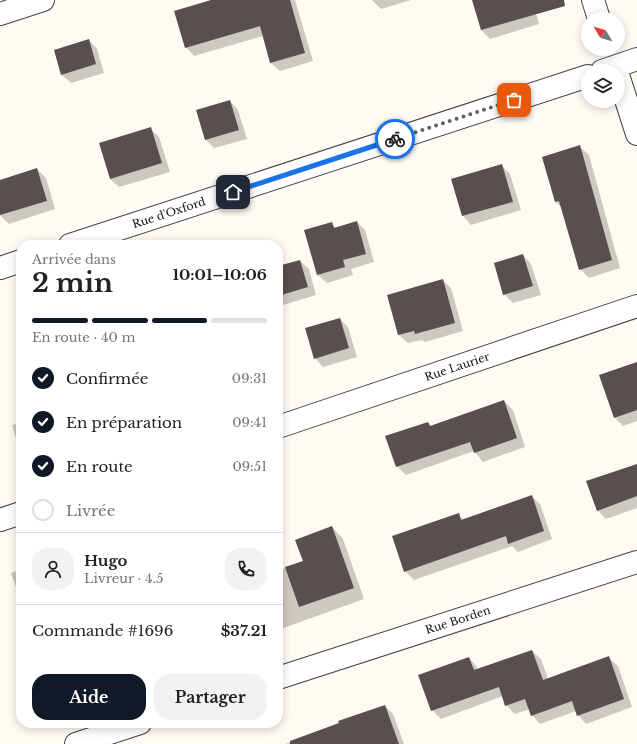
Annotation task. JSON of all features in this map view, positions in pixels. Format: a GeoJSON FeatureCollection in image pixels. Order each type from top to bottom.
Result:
{"type":"FeatureCollection","features":[{"type":"Feature","properties":{"kind":"street"},"geometry":{"type":"LineString","coordinates":[[0,14],[44,0]]}},
{"type":"Feature","properties":{"kind":"street"},"geometry":{"type":"LineString","coordinates":[[593,0],[597,12]]}},
{"type":"Feature","properties":{"kind":"street"},"geometry":{"type":"LineString","coordinates":[[623,64],[637,60]]}},
{"type":"Feature","properties":{"kind":"street","name":"Rue d'Oxford"},"geometry":{"type":"LineString","coordinates":[[85,240],[581,78]]}},
{"type":"Feature","properties":{"kind":"street"},"geometry":{"type":"LineString","coordinates":[[625,102],[637,134]]}},
{"type":"Feature","properties":{"kind":"street"},"geometry":{"type":"LineString","coordinates":[[0,268],[16,263]]}},
{"type":"Feature","properties":{"kind":"street","name":"Rue Laurier"},"geometry":{"type":"LineString","coordinates":[[283,425],[637,306]]}},
{"type":"Feature","properties":{"kind":"street"},"geometry":{"type":"LineString","coordinates":[[0,520],[16,515]]}},
{"type":"Feature","properties":{"kind":"street","name":"Rue Borden"},"geometry":{"type":"LineString","coordinates":[[283,676],[637,562]]}},
{"type":"Feature","properties":{"kind":"street"},"geometry":{"type":"LineString","coordinates":[[76,744],[125,728]]}},
{"type":"Feature","properties":{"kind":"building"},"geometry":{"type":"Polygon","coordinates":[[[211,0],[290,0],[305,53],[270,63],[260,26],[185,48],[174,11],[211,0]]]}},
{"type":"Feature","properties":{"kind":"building"},"geometry":{"type":"Polygon","coordinates":[[[472,0],[564,0],[565,6],[481,30],[472,0]]]}},
{"type":"Feature","properties":{"kind":"building"},"geometry":{"type":"Polygon","coordinates":[[[89,39],[96,64],[61,75],[54,50],[89,39]]]}},
{"type":"Feature","properties":{"kind":"building"},"geometry":{"type":"Polygon","coordinates":[[[230,100],[239,130],[205,140],[196,110],[230,100]]]}},
{"type":"Feature","properties":{"kind":"building"},"geometry":{"type":"Polygon","coordinates":[[[151,127],[162,163],[110,179],[99,143],[151,127]]]}},
{"type":"Feature","properties":{"kind":"building"},"geometry":{"type":"Polygon","coordinates":[[[580,145],[612,260],[579,270],[559,201],[555,202],[542,157],[580,145]]]}},
{"type":"Feature","properties":{"kind":"building"},"geometry":{"type":"Polygon","coordinates":[[[502,164],[513,202],[462,216],[451,179],[502,164]]]}},
{"type":"Feature","properties":{"kind":"building"},"geometry":{"type":"Polygon","coordinates":[[[37,168],[47,201],[0,215],[0,180],[37,168]]]}},
{"type":"Feature","properties":{"kind":"building"},"geometry":{"type":"Polygon","coordinates":[[[357,221],[366,254],[343,260],[345,267],[317,275],[304,230],[332,222],[334,228],[357,221]]]}},
{"type":"Feature","properties":{"kind":"building"},"geometry":{"type":"Polygon","coordinates":[[[523,254],[533,286],[503,295],[494,263],[523,254]]]}},
{"type":"Feature","properties":{"kind":"building"},"geometry":{"type":"Polygon","coordinates":[[[300,260],[308,287],[283,294],[283,265],[300,260]]]}},
{"type":"Feature","properties":{"kind":"building"},"geometry":{"type":"Polygon","coordinates":[[[443,279],[455,323],[415,334],[414,331],[398,335],[387,295],[443,279]]]}},
{"type":"Feature","properties":{"kind":"building"},"geometry":{"type":"Polygon","coordinates":[[[340,318],[349,348],[314,359],[305,328],[340,318]]]}},
{"type":"Feature","properties":{"kind":"building"},"geometry":{"type":"Polygon","coordinates":[[[637,362],[637,410],[614,418],[599,375],[637,362]]]}},
{"type":"Feature","properties":{"kind":"building"},"geometry":{"type":"Polygon","coordinates":[[[504,400],[517,438],[474,453],[470,442],[396,467],[385,436],[428,422],[430,426],[504,400]]]}},
{"type":"Feature","properties":{"kind":"building"},"geometry":{"type":"Polygon","coordinates":[[[637,464],[637,496],[597,511],[586,481],[637,464]]]}},
{"type":"Feature","properties":{"kind":"building"},"geometry":{"type":"Polygon","coordinates":[[[532,495],[544,531],[508,544],[506,536],[404,572],[392,536],[459,513],[461,520],[532,495]]]}},
{"type":"Feature","properties":{"kind":"building"},"geometry":{"type":"Polygon","coordinates":[[[332,526],[354,588],[299,607],[285,567],[303,561],[295,540],[332,526]]]}},
{"type":"Feature","properties":{"kind":"building"},"geometry":{"type":"Polygon","coordinates":[[[532,650],[543,680],[609,656],[624,699],[577,716],[572,701],[531,716],[525,699],[505,706],[499,687],[431,711],[418,675],[469,657],[474,670],[532,650]]]}},
{"type":"Feature","properties":{"kind":"building"},"geometry":{"type":"Polygon","coordinates":[[[385,705],[399,744],[290,744],[290,741],[339,723],[338,721],[385,705]]]}},
{"type":"Feature","properties":{"kind":"way so far"},"geometry":{"type":"LineString","coordinates":[[395,139],[514,100]]}},
{"type":"Feature","properties":{"kind":"route"},"geometry":{"type":"LineString","coordinates":[[233,192],[395,139]]}}]}
